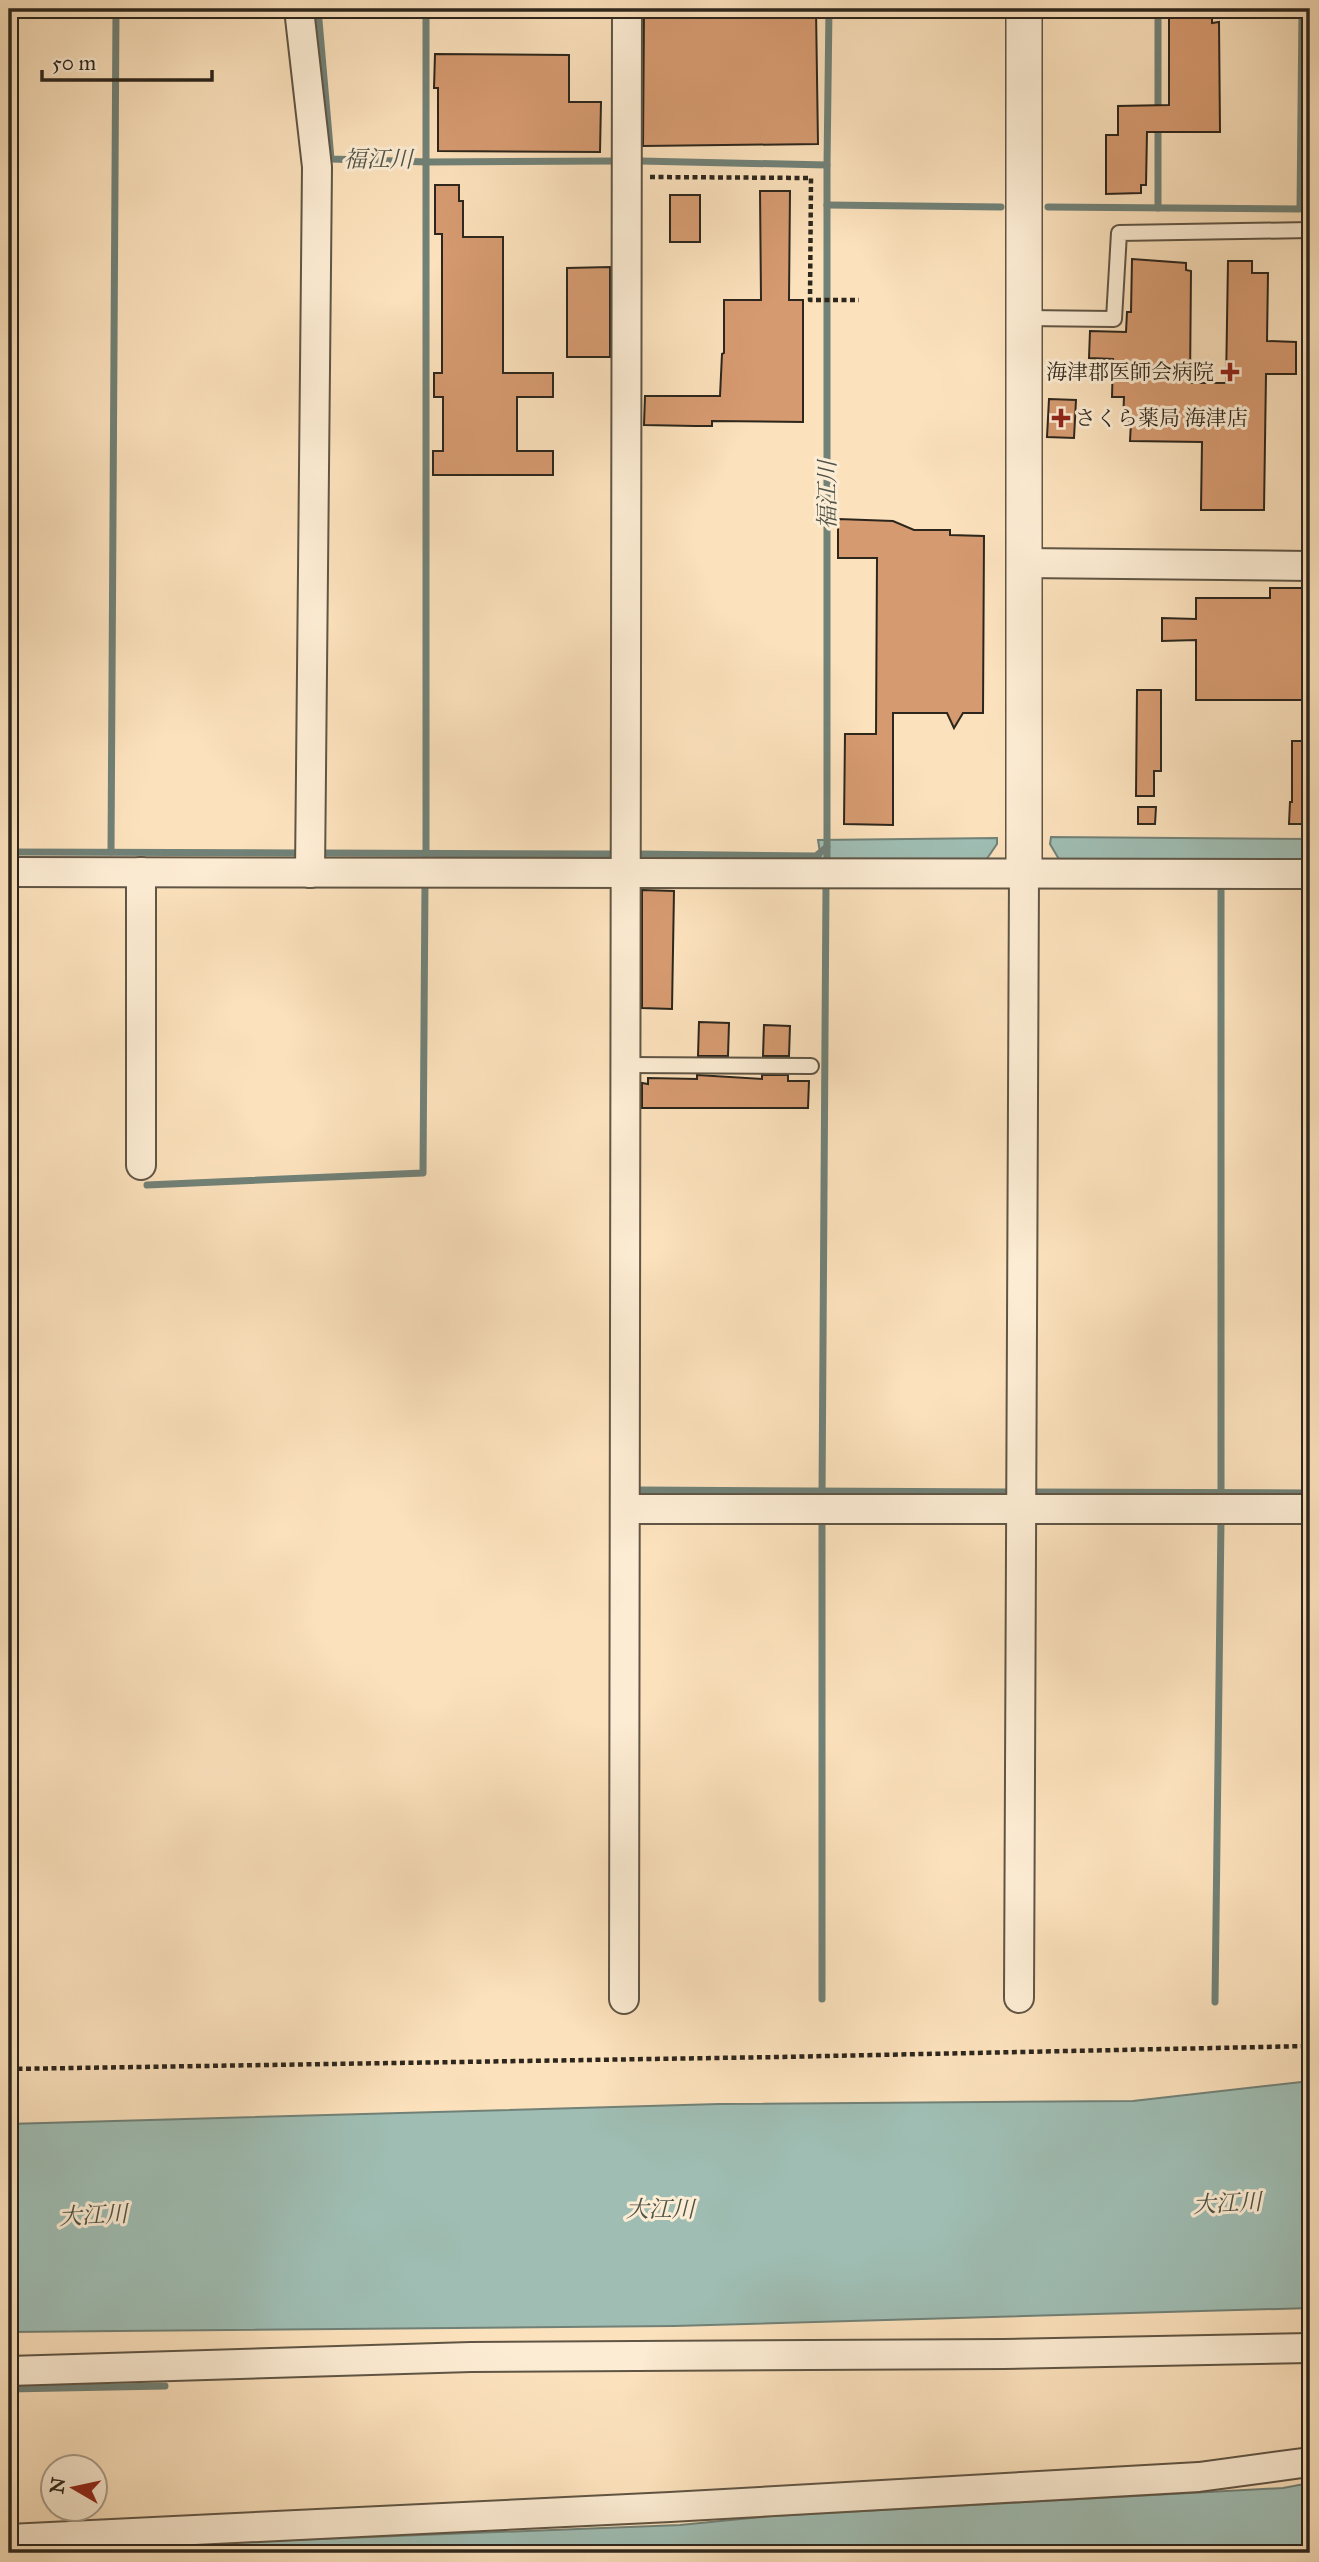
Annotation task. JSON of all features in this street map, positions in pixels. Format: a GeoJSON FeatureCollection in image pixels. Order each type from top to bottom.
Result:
{"type":"FeatureCollection","features":[{"type":"Feature","properties":{"kind":"street"},"geometry":{"type":"LineString","coordinates":[[299,9],[317,167],[310,873]]}},
{"type":"Feature","properties":{"kind":"street"},"geometry":{"type":"LineString","coordinates":[[624,1999],[627,9]]}},
{"type":"Feature","properties":{"kind":"street"},"geometry":{"type":"LineString","coordinates":[[1019,1998],[1024,873],[1024,9]]}},
{"type":"Feature","properties":{"kind":"street"},"geometry":{"type":"LineString","coordinates":[[1024,563],[1310,566]]}},
{"type":"Feature","properties":{"kind":"street"},"geometry":{"type":"LineString","coordinates":[[9,872],[1310,874]]}},
{"type":"Feature","properties":{"kind":"street"},"geometry":{"type":"LineString","coordinates":[[141,872],[141,1165]]}},
{"type":"Feature","properties":{"kind":"street"},"geometry":{"type":"LineString","coordinates":[[625,1509],[1310,1509]]}},
{"type":"Feature","properties":{"kind":"street"},"geometry":{"type":"LineString","coordinates":[[9,2371],[471,2357],[1004,2354],[1310,2348]]}},
{"type":"Feature","properties":{"kind":"street"},"geometry":{"type":"LineString","coordinates":[[9,2539],[670,2507],[1199,2477],[1310,2462]]}},
{"type":"Feature","properties":{"kind":"lane"},"geometry":{"type":"LineString","coordinates":[[1023,318],[1114,319],[1119,233],[1310,230]]}},
{"type":"Feature","properties":{"kind":"lane"},"geometry":{"type":"LineString","coordinates":[[625,1065],[811,1066]]}},
{"type":"Feature","properties":{"kind":"path"},"geometry":{"type":"LineString","coordinates":[[627,176],[811,178],[810,300],[859,300]]}},
{"type":"Feature","properties":{"kind":"path"},"geometry":{"type":"LineString","coordinates":[[9,2069],[751,2058],[1310,2046]]}},
{"type":"Feature","properties":{"kind":"water"},"geometry":{"type":"Polygon","coordinates":[[[1051,837],[1310,839],[1310,860],[1060,861],[1050,844],[1051,837]]]}},
{"type":"Feature","properties":{"kind":"water"},"geometry":{"type":"Polygon","coordinates":[[[997,838],[997,844],[986,860],[821,859],[818,840],[997,838]]]}},
{"type":"Feature","properties":{"kind":"water","name":"大江川"},"geometry":{"type":"Polygon","coordinates":[[[1310,2081],[1310,2308],[674,2326],[9,2332],[9,2124],[719,2104],[1133,2101],[1310,2081]]]}},
{"type":"Feature","properties":{"kind":"water"},"geometry":{"type":"Polygon","coordinates":[[[1310,2483],[1310,2553],[9,2553],[680,2525],[771,2516],[1283,2488],[1310,2483]]]}},
{"type":"Feature","properties":{"kind":"building"},"geometry":{"type":"Polygon","coordinates":[[[644,9],[816,9],[818,144],[643,146],[644,9]]]}},
{"type":"Feature","properties":{"kind":"building"},"geometry":{"type":"Polygon","coordinates":[[[1169,9],[1212,9],[1212,23],[1219,22],[1220,132],[1147,132],[1146,185],[1141,185],[1141,193],[1106,194],[1106,135],[1118,135],[1118,106],[1169,105],[1169,9]]]}},
{"type":"Feature","properties":{"kind":"building"},"geometry":{"type":"Polygon","coordinates":[[[435,54],[569,55],[569,102],[601,102],[600,152],[438,151],[435,54]]]}},
{"type":"Feature","properties":{"kind":"building"},"geometry":{"type":"Polygon","coordinates":[[[435,185],[459,185],[459,201],[463,201],[463,237],[503,237],[503,373],[553,373],[553,397],[517,397],[517,451],[553,451],[553,475],[433,475],[433,451],[443,451],[443,397],[434,397],[434,373],[442,373],[442,234],[435,234],[435,185]]]}},
{"type":"Feature","properties":{"kind":"building"},"geometry":{"type":"Polygon","coordinates":[[[760,191],[790,191],[789,300],[803,300],[803,422],[712,421],[712,426],[644,425],[645,396],[720,396],[724,353],[724,300],[761,300],[760,191]]]}},
{"type":"Feature","properties":{"kind":"building"},"geometry":{"type":"Polygon","coordinates":[[[670,195],[700,195],[700,242],[670,242],[670,195]]]}},
{"type":"Feature","properties":{"kind":"building"},"geometry":{"type":"Polygon","coordinates":[[[1132,259],[1186,263],[1186,270],[1191,271],[1190,383],[1226,383],[1228,261],[1252,261],[1252,273],[1268,273],[1267,341],[1296,342],[1296,374],[1266,374],[1264,510],[1201,510],[1202,442],[1130,441],[1131,422],[1123,422],[1124,397],[1112,397],[1113,359],[1089,358],[1090,331],[1126,332],[1127,312],[1131,312],[1132,259]]]}},
{"type":"Feature","properties":{"kind":"building"},"geometry":{"type":"Polygon","coordinates":[[[610,267],[610,357],[567,357],[567,268],[610,267]]]}},
{"type":"Feature","properties":{"kind":"building","name":"さくら薬局 海津店"},"geometry":{"type":"Polygon","coordinates":[[[1049,399],[1076,400],[1074,438],[1047,437],[1049,399]]]}},
{"type":"Feature","properties":{"kind":"building"},"geometry":{"type":"Polygon","coordinates":[[[838,519],[893,521],[914,530],[950,530],[950,535],[984,536],[983,713],[963,713],[954,728],[947,713],[893,713],[893,825],[844,824],[845,734],[876,734],[877,558],[838,558],[838,519]]]}},
{"type":"Feature","properties":{"kind":"building"},"geometry":{"type":"Polygon","coordinates":[[[1270,588],[1309,588],[1310,700],[1196,700],[1196,640],[1162,641],[1162,618],[1196,619],[1196,598],[1270,598],[1270,588]]]}},
{"type":"Feature","properties":{"kind":"building"},"geometry":{"type":"Polygon","coordinates":[[[1137,690],[1161,690],[1161,771],[1154,771],[1154,796],[1136,796],[1137,690]]]}},
{"type":"Feature","properties":{"kind":"building"},"geometry":{"type":"Polygon","coordinates":[[[1292,741],[1310,741],[1310,824],[1289,824],[1292,802],[1292,741]]]}},
{"type":"Feature","properties":{"kind":"building"},"geometry":{"type":"Polygon","coordinates":[[[1138,807],[1156,807],[1155,824],[1138,824],[1138,807]]]}},
{"type":"Feature","properties":{"kind":"building"},"geometry":{"type":"Polygon","coordinates":[[[642,890],[674,891],[672,1009],[642,1008],[642,890]]]}},
{"type":"Feature","properties":{"kind":"building"},"geometry":{"type":"Polygon","coordinates":[[[699,1022],[729,1023],[728,1056],[698,1056],[699,1022]]]}},
{"type":"Feature","properties":{"kind":"building"},"geometry":{"type":"Polygon","coordinates":[[[764,1025],[790,1026],[789,1056],[763,1056],[764,1025]]]}},
{"type":"Feature","properties":{"kind":"building"},"geometry":{"type":"Polygon","coordinates":[[[697,1075],[762,1079],[762,1075],[788,1075],[788,1081],[809,1081],[808,1108],[642,1108],[642,1083],[648,1084],[648,1078],[697,1079],[697,1075]]]}},
{"type":"Feature","properties":{"kind":"waterway"},"geometry":{"type":"LineString","coordinates":[[111,852],[116,9]]}},
{"type":"Feature","properties":{"kind":"waterway","name":"福江川"},"geometry":{"type":"LineString","coordinates":[[318,9],[331,159],[428,162],[617,161]]}},
{"type":"Feature","properties":{"kind":"waterway"},"geometry":{"type":"LineString","coordinates":[[426,9],[426,860]]}},
{"type":"Feature","properties":{"kind":"waterway"},"geometry":{"type":"LineString","coordinates":[[827,165],[829,9]]}},
{"type":"Feature","properties":{"kind":"waterway"},"geometry":{"type":"LineString","coordinates":[[1158,9],[1158,113]]}},
{"type":"Feature","properties":{"kind":"waterway"},"geometry":{"type":"LineString","coordinates":[[1048,207],[1300,209],[1302,9]]}},
{"type":"Feature","properties":{"kind":"waterway"},"geometry":{"type":"LineString","coordinates":[[1158,125],[1158,208]]}},
{"type":"Feature","properties":{"kind":"waterway","name":"福江川"},"geometry":{"type":"LineString","coordinates":[[640,161],[827,165],[827,859]]}},
{"type":"Feature","properties":{"kind":"waterway"},"geometry":{"type":"LineString","coordinates":[[827,205],[1001,207]]}},
{"type":"Feature","properties":{"kind":"waterway"},"geometry":{"type":"LineString","coordinates":[[641,854],[816,856],[827,847]]}},
{"type":"Feature","properties":{"kind":"waterway"},"geometry":{"type":"LineString","coordinates":[[9,852],[300,853]]}},
{"type":"Feature","properties":{"kind":"waterway"},"geometry":{"type":"LineString","coordinates":[[321,853],[615,854]]}},
{"type":"Feature","properties":{"kind":"waterway"},"geometry":{"type":"LineString","coordinates":[[147,1185],[423,1173],[425,883]]}},
{"type":"Feature","properties":{"kind":"waterway"},"geometry":{"type":"LineString","coordinates":[[822,1497],[826,885]]}},
{"type":"Feature","properties":{"kind":"waterway"},"geometry":{"type":"LineString","coordinates":[[1221,886],[1221,1499]]}},
{"type":"Feature","properties":{"kind":"waterway"},"geometry":{"type":"LineString","coordinates":[[639,1490],[1011,1492]]}},
{"type":"Feature","properties":{"kind":"waterway"},"geometry":{"type":"LineString","coordinates":[[1031,1492],[1310,1493]]}},
{"type":"Feature","properties":{"kind":"waterway"},"geometry":{"type":"LineString","coordinates":[[822,1517],[822,1999]]}},
{"type":"Feature","properties":{"kind":"waterway"},"geometry":{"type":"LineString","coordinates":[[1215,2002],[1221,1520]]}},
{"type":"Feature","properties":{"kind":"waterway"},"geometry":{"type":"LineString","coordinates":[[9,2389],[165,2386]]}},
{"type":"Feature","properties":{"kind":"place","name":"海津郡医師会病院"},"geometry":{"type":"Point","coordinates":[1230,372]}},
{"type":"Feature","properties":{"kind":"place","name":"さくら薬局 海津店"},"geometry":{"type":"Point","coordinates":[1061,418]}}]}
